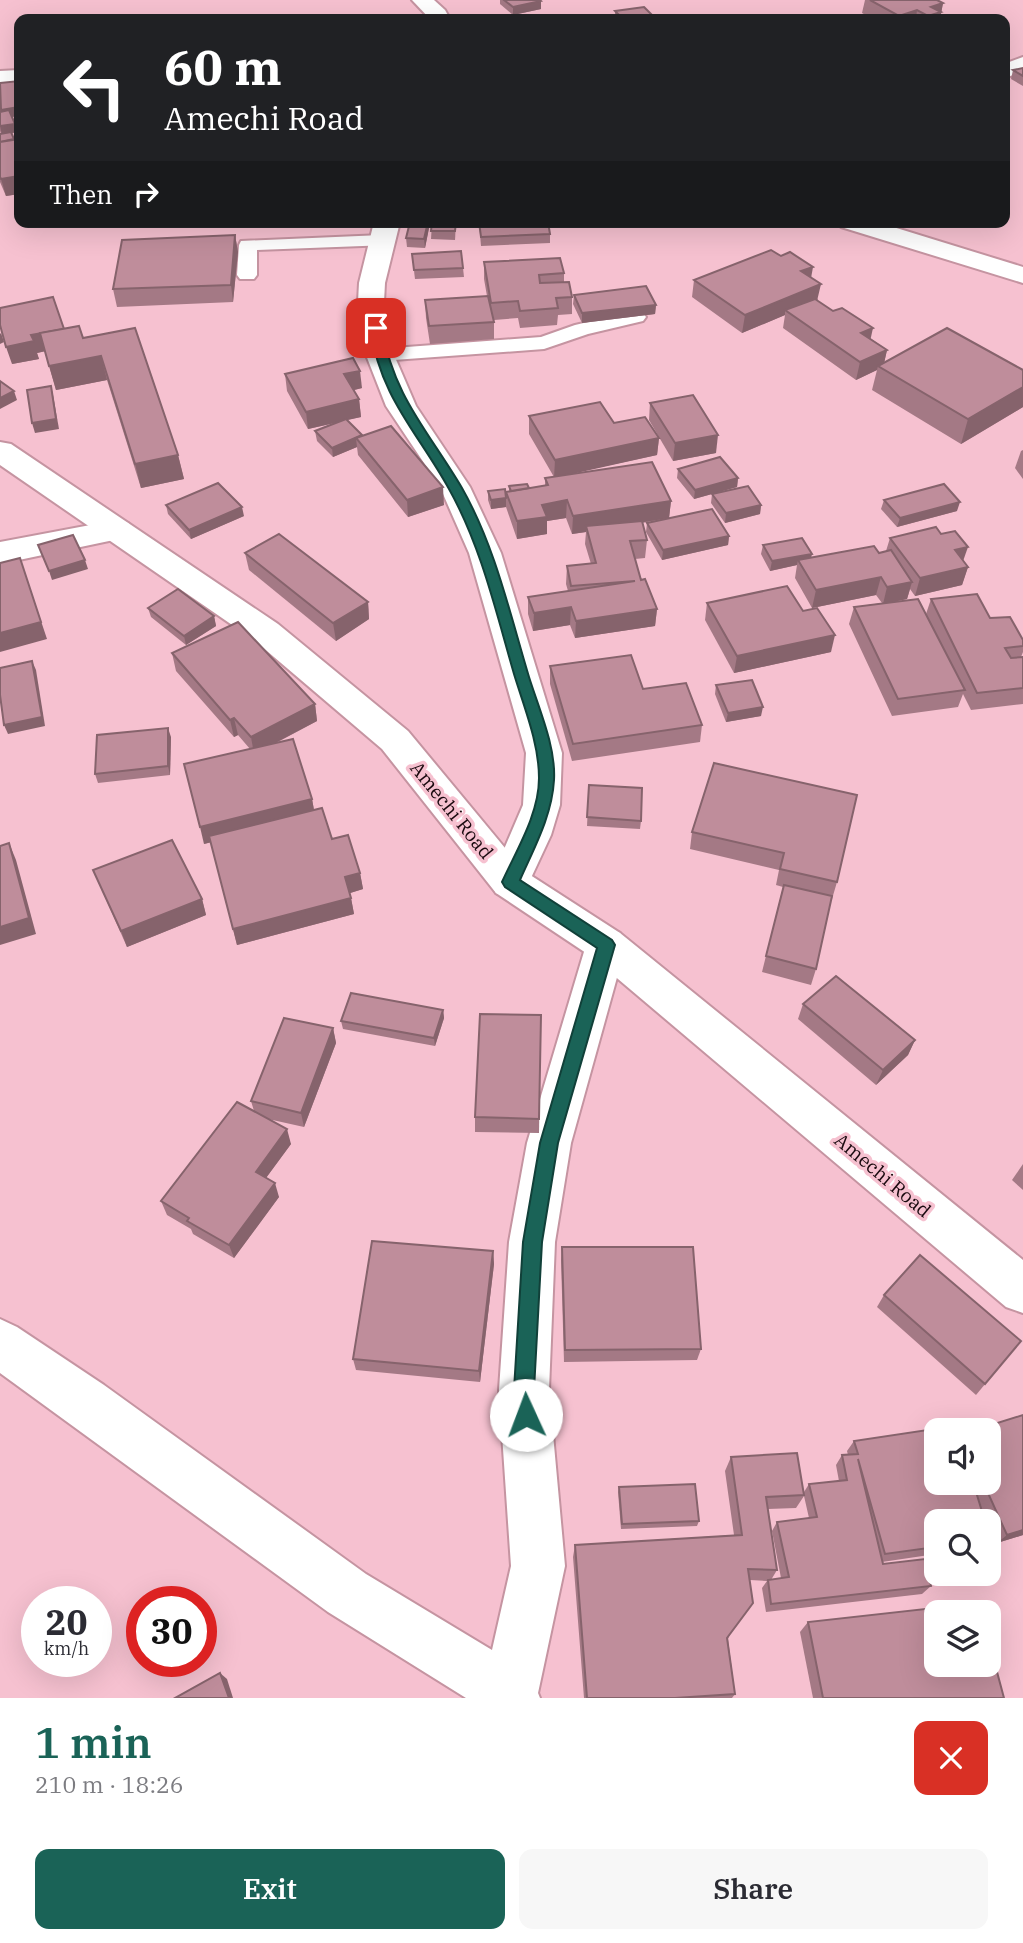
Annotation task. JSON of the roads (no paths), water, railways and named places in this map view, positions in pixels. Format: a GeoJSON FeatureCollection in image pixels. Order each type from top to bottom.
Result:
{"type":"FeatureCollection","features":[{"type":"Feature","properties":{"kind":"street"},"geometry":{"type":"LineString","coordinates":[[422,0],[436,14]]}},
{"type":"Feature","properties":{"kind":"street"},"geometry":{"type":"LineString","coordinates":[[870,228],[1023,275]]}},
{"type":"Feature","properties":{"kind":"street"},"geometry":{"type":"LineString","coordinates":[[384,231],[372,292],[380,355],[401,406],[455,487],[473,522],[485,553],[536,722],[547,777],[543,808],[510,882]]}},
{"type":"Feature","properties":{"kind":"street","name":"Amechi Road"},"geometry":{"type":"LineString","coordinates":[[0,451],[266,632],[395,740],[510,882],[606,945],[1023,1290]]}},
{"type":"Feature","properties":{"kind":"street"},"geometry":{"type":"LineString","coordinates":[[0,553],[117,530]]}},
{"type":"Feature","properties":{"kind":"street"},"geometry":{"type":"LineString","coordinates":[[0,1344],[86,1403],[347,1593],[511,1696],[538,1566],[524,1390],[533,1242],[549,1143],[606,945]]}},
{"type":"Feature","properties":{"kind":"lane"},"geometry":{"type":"LineString","coordinates":[[247,275],[248,245],[384,231]]}},
{"type":"Feature","properties":{"kind":"lane"},"geometry":{"type":"LineString","coordinates":[[380,355],[544,343],[582,329],[636,317]]}}]}
